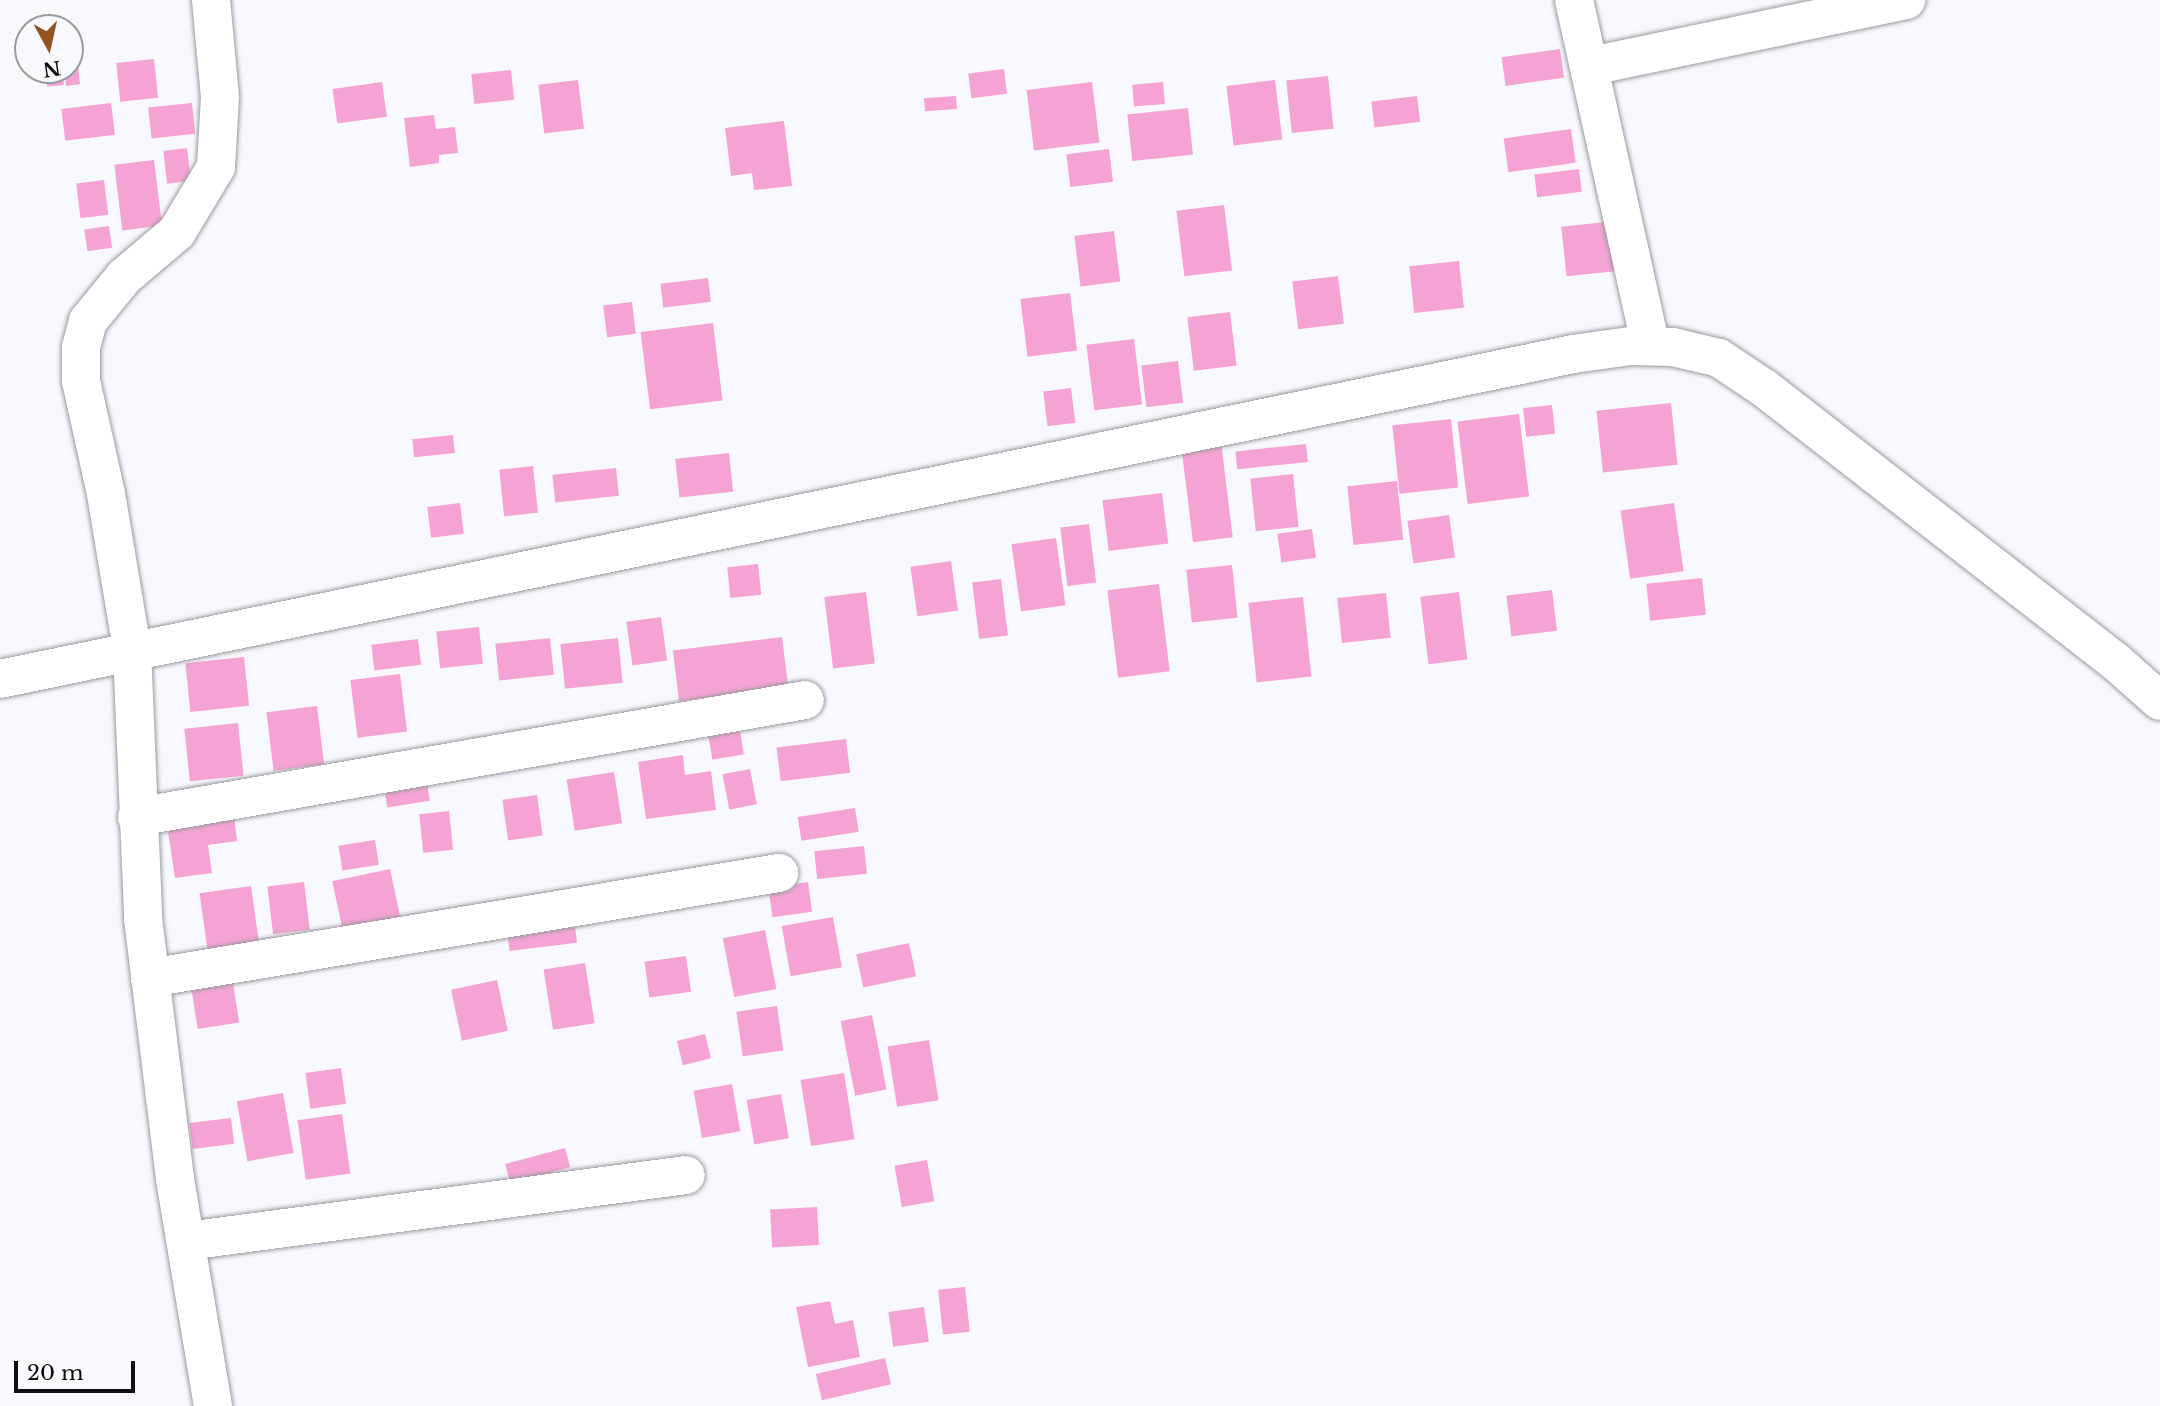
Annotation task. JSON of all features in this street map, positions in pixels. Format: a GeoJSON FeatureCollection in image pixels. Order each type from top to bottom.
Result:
{"type":"FeatureCollection","features":[{"type":"Feature","properties":{"kind":"street"},"geometry":{"type":"LineString","coordinates":[[211,0],[220,97],[216,167],[177,232],[124,277],[88,321],[81,348],[81,381],[106,494],[132,650],[137,817],[150,978],[213,1406]]}},
{"type":"Feature","properties":{"kind":"street"},"geometry":{"type":"LineString","coordinates":[[1574,0],[1591,66],[1651,346]]}},
{"type":"Feature","properties":{"kind":"street"},"geometry":{"type":"LineString","coordinates":[[1591,66],[1906,0]]}},
{"type":"Feature","properties":{"kind":"street"},"geometry":{"type":"LineString","coordinates":[[0,679],[1573,354],[1651,346],[1719,358],[1763,387],[2115,661],[2160,701]]}},
{"type":"Feature","properties":{"kind":"street"},"geometry":{"type":"LineString","coordinates":[[137,817],[805,700]]}},
{"type":"Feature","properties":{"kind":"street"},"geometry":{"type":"LineString","coordinates":[[150,978],[779,873]]}},
{"type":"Feature","properties":{"kind":"street"},"geometry":{"type":"LineString","coordinates":[[187,1241],[686,1175]]}},
{"type":"Feature","properties":{"kind":"building"},"geometry":{"type":"Polygon","coordinates":[[[1560,49],[1564,78],[1506,86],[1502,57],[1560,49]]]}},
{"type":"Feature","properties":{"kind":"building"},"geometry":{"type":"Polygon","coordinates":[[[154,59],[158,98],[120,102],[116,63],[154,59]]]}},
{"type":"Feature","properties":{"kind":"building"},"geometry":{"type":"Polygon","coordinates":[[[1004,69],[1007,94],[971,98],[968,73],[1004,69]]]}},
{"type":"Feature","properties":{"kind":"building"},"geometry":{"type":"Polygon","coordinates":[[[511,70],[514,100],[474,104],[471,74],[511,70]]]}},
{"type":"Feature","properties":{"kind":"building"},"geometry":{"type":"Polygon","coordinates":[[[1328,76],[1334,129],[1292,133],[1286,80],[1328,76]]]}},
{"type":"Feature","properties":{"kind":"building"},"geometry":{"type":"Polygon","coordinates":[[[578,80],[584,129],[544,134],[538,85],[578,80]]]}},
{"type":"Feature","properties":{"kind":"building"},"geometry":{"type":"Polygon","coordinates":[[[1275,80],[1282,140],[1234,146],[1226,86],[1275,80]]]}},
{"type":"Feature","properties":{"kind":"building"},"geometry":{"type":"Polygon","coordinates":[[[382,82],[387,117],[337,124],[332,89],[382,82]]]}},
{"type":"Feature","properties":{"kind":"building"},"geometry":{"type":"Polygon","coordinates":[[[1092,82],[1099,143],[1034,151],[1026,90],[1092,82]]]}},
{"type":"Feature","properties":{"kind":"building"},"geometry":{"type":"Polygon","coordinates":[[[1163,82],[1165,104],[1134,107],[1132,85],[1163,82]]]}},
{"type":"Feature","properties":{"kind":"building"},"geometry":{"type":"Polygon","coordinates":[[[956,96],[957,109],[925,111],[924,98],[956,96]]]}},
{"type":"Feature","properties":{"kind":"building"},"geometry":{"type":"Polygon","coordinates":[[[1417,96],[1420,122],[1375,127],[1371,102],[1417,96]]]}},
{"type":"Feature","properties":{"kind":"building"},"geometry":{"type":"Polygon","coordinates":[[[111,103],[115,135],[65,141],[61,109],[111,103]]]}},
{"type":"Feature","properties":{"kind":"building"},"geometry":{"type":"Polygon","coordinates":[[[192,103],[195,134],[151,138],[148,108],[192,103]]]}},
{"type":"Feature","properties":{"kind":"building"},"geometry":{"type":"Polygon","coordinates":[[[1188,108],[1193,155],[1132,161],[1127,114],[1188,108]]]}},
{"type":"Feature","properties":{"kind":"building"},"geometry":{"type":"Polygon","coordinates":[[[434,115],[436,129],[455,127],[458,153],[439,155],[439,163],[410,167],[404,118],[434,115]]]}},
{"type":"Feature","properties":{"kind":"building"},"geometry":{"type":"Polygon","coordinates":[[[784,121],[792,186],[754,190],[752,173],[731,176],[725,128],[784,121]]]}},
{"type":"Feature","properties":{"kind":"building"},"geometry":{"type":"Polygon","coordinates":[[[1571,129],[1576,163],[1508,172],[1504,138],[1571,129]]]}},
{"type":"Feature","properties":{"kind":"building"},"geometry":{"type":"Polygon","coordinates":[[[187,148],[191,181],[167,184],[163,151],[187,148]]]}},
{"type":"Feature","properties":{"kind":"building"},"geometry":{"type":"Polygon","coordinates":[[[1109,149],[1113,182],[1070,187],[1066,154],[1109,149]]]}},
{"type":"Feature","properties":{"kind":"building"},"geometry":{"type":"Polygon","coordinates":[[[154,160],[162,226],[122,230],[114,165],[154,160]]]}},
{"type":"Feature","properties":{"kind":"building"},"geometry":{"type":"Polygon","coordinates":[[[1579,169],[1582,192],[1537,197],[1534,174],[1579,169]]]}},
{"type":"Feature","properties":{"kind":"building"},"geometry":{"type":"Polygon","coordinates":[[[104,180],[108,215],[80,218],[76,183],[104,180]]]}},
{"type":"Feature","properties":{"kind":"building"},"geometry":{"type":"Polygon","coordinates":[[[1224,205],[1232,271],[1184,276],[1176,211],[1224,205]]]}},
{"type":"Feature","properties":{"kind":"building"},"geometry":{"type":"Polygon","coordinates":[[[1615,221],[1620,271],[1567,276],[1561,227],[1615,221]]]}},
{"type":"Feature","properties":{"kind":"building"},"geometry":{"type":"Polygon","coordinates":[[[109,226],[112,248],[87,251],[84,229],[109,226]]]}},
{"type":"Feature","properties":{"kind":"building"},"geometry":{"type":"Polygon","coordinates":[[[1114,231],[1120,282],[1081,286],[1074,236],[1114,231]]]}},
{"type":"Feature","properties":{"kind":"building"},"geometry":{"type":"Polygon","coordinates":[[[1459,261],[1464,308],[1414,313],[1409,266],[1459,261]]]}},
{"type":"Feature","properties":{"kind":"building"},"geometry":{"type":"Polygon","coordinates":[[[1338,276],[1344,324],[1298,329],[1292,282],[1338,276]]]}},
{"type":"Feature","properties":{"kind":"building"},"geometry":{"type":"Polygon","coordinates":[[[708,278],[711,302],[663,308],[660,284],[708,278]]]}},
{"type":"Feature","properties":{"kind":"building"},"geometry":{"type":"Polygon","coordinates":[[[1070,293],[1077,351],[1027,357],[1020,299],[1070,293]]]}},
{"type":"Feature","properties":{"kind":"building"},"geometry":{"type":"Polygon","coordinates":[[[632,302],[636,334],[607,337],[603,306],[632,302]]]}},
{"type":"Feature","properties":{"kind":"building"},"geometry":{"type":"Polygon","coordinates":[[[1230,312],[1237,366],[1194,371],[1187,317],[1230,312]]]}},
{"type":"Feature","properties":{"kind":"building"},"geometry":{"type":"Polygon","coordinates":[[[713,323],[723,400],[650,409],[641,332],[713,323]]]}},
{"type":"Feature","properties":{"kind":"building"},"geometry":{"type":"Polygon","coordinates":[[[1134,339],[1142,405],[1094,410],[1086,345],[1134,339]]]}},
{"type":"Feature","properties":{"kind":"building"},"geometry":{"type":"Polygon","coordinates":[[[1178,361],[1183,403],[1146,407],[1141,366],[1178,361]]]}},
{"type":"Feature","properties":{"kind":"building"},"geometry":{"type":"Polygon","coordinates":[[[1071,388],[1075,423],[1047,426],[1043,391],[1071,388]]]}},
{"type":"Feature","properties":{"kind":"building"},"geometry":{"type":"Polygon","coordinates":[[[1671,403],[1677,465],[1603,472],[1596,411],[1671,403]]]}},
{"type":"Feature","properties":{"kind":"building"},"geometry":{"type":"Polygon","coordinates":[[[1552,405],[1555,434],[1526,437],[1523,408],[1552,405]]]}},
{"type":"Feature","properties":{"kind":"building"},"geometry":{"type":"Polygon","coordinates":[[[1519,414],[1529,496],[1468,504],[1457,422],[1519,414]]]}},
{"type":"Feature","properties":{"kind":"building"},"geometry":{"type":"Polygon","coordinates":[[[1451,419],[1458,488],[1400,494],[1392,425],[1451,419]]]}},
{"type":"Feature","properties":{"kind":"building"},"geometry":{"type":"Polygon","coordinates":[[[453,435],[455,453],[414,457],[412,439],[453,435]]]}},
{"type":"Feature","properties":{"kind":"building"},"geometry":{"type":"Polygon","coordinates":[[[1221,442],[1233,537],[1193,542],[1181,447],[1221,442]]]}},
{"type":"Feature","properties":{"kind":"building"},"geometry":{"type":"Polygon","coordinates":[[[1306,444],[1308,462],[1237,469],[1235,451],[1306,444]]]}},
{"type":"Feature","properties":{"kind":"building"},"geometry":{"type":"Polygon","coordinates":[[[729,453],[733,492],[679,497],[675,459],[729,453]]]}},
{"type":"Feature","properties":{"kind":"building"},"geometry":{"type":"Polygon","coordinates":[[[533,466],[538,513],[504,516],[499,470],[533,466]]]}},
{"type":"Feature","properties":{"kind":"building"},"geometry":{"type":"Polygon","coordinates":[[[616,468],[619,496],[555,503],[552,475],[616,468]]]}},
{"type":"Feature","properties":{"kind":"building"},"geometry":{"type":"Polygon","coordinates":[[[1293,474],[1299,527],[1256,531],[1250,478],[1293,474]]]}},
{"type":"Feature","properties":{"kind":"building"},"geometry":{"type":"Polygon","coordinates":[[[1397,481],[1403,540],[1353,545],[1347,486],[1397,481]]]}},
{"type":"Feature","properties":{"kind":"building"},"geometry":{"type":"Polygon","coordinates":[[[1162,493],[1168,544],[1109,551],[1102,500],[1162,493]]]}},
{"type":"Feature","properties":{"kind":"building"},"geometry":{"type":"Polygon","coordinates":[[[460,503],[464,534],[431,538],[427,507],[460,503]]]}},
{"type":"Feature","properties":{"kind":"building"},"geometry":{"type":"Polygon","coordinates":[[[1674,503],[1684,571],[1630,579],[1621,511],[1674,503]]]}},
{"type":"Feature","properties":{"kind":"building"},"geometry":{"type":"Polygon","coordinates":[[[1449,515],[1455,558],[1413,563],[1407,521],[1449,515]]]}},
{"type":"Feature","properties":{"kind":"building"},"geometry":{"type":"Polygon","coordinates":[[[1089,524],[1096,583],[1067,586],[1060,528],[1089,524]]]}},
{"type":"Feature","properties":{"kind":"building"},"geometry":{"type":"Polygon","coordinates":[[[1312,529],[1316,558],[1281,563],[1277,534],[1312,529]]]}},
{"type":"Feature","properties":{"kind":"building"},"geometry":{"type":"Polygon","coordinates":[[[1056,538],[1065,605],[1021,612],[1011,544],[1056,538]]]}},
{"type":"Feature","properties":{"kind":"building"},"geometry":{"type":"Polygon","coordinates":[[[951,561],[958,611],[917,616],[910,567],[951,561]]]}},
{"type":"Feature","properties":{"kind":"building"},"geometry":{"type":"Polygon","coordinates":[[[758,564],[761,595],[730,598],[727,567],[758,564]]]}},
{"type":"Feature","properties":{"kind":"building"},"geometry":{"type":"Polygon","coordinates":[[[1232,565],[1238,618],[1192,623],[1186,570],[1232,565]]]}},
{"type":"Feature","properties":{"kind":"building"},"geometry":{"type":"Polygon","coordinates":[[[1702,578],[1706,615],[1650,621],[1646,584],[1702,578]]]}},
{"type":"Feature","properties":{"kind":"building"},"geometry":{"type":"Polygon","coordinates":[[[1001,579],[1008,636],[979,639],[972,583],[1001,579]]]}},
{"type":"Feature","properties":{"kind":"building"},"geometry":{"type":"Polygon","coordinates":[[[1159,584],[1170,671],[1118,678],[1107,590],[1159,584]]]}},
{"type":"Feature","properties":{"kind":"building"},"geometry":{"type":"Polygon","coordinates":[[[1552,590],[1557,631],[1511,636],[1506,596],[1552,590]]]}},
{"type":"Feature","properties":{"kind":"building"},"geometry":{"type":"Polygon","coordinates":[[[866,592],[875,663],[833,669],[824,597],[866,592]]]}},
{"type":"Feature","properties":{"kind":"building"},"geometry":{"type":"Polygon","coordinates":[[[1459,592],[1467,659],[1429,664],[1420,597],[1459,592]]]}},
{"type":"Feature","properties":{"kind":"building"},"geometry":{"type":"Polygon","coordinates":[[[1386,593],[1391,638],[1342,643],[1337,598],[1386,593]]]}},
{"type":"Feature","properties":{"kind":"building"},"geometry":{"type":"Polygon","coordinates":[[[1303,597],[1311,677],[1257,682],[1248,603],[1303,597]]]}},
{"type":"Feature","properties":{"kind":"building"},"geometry":{"type":"Polygon","coordinates":[[[661,617],[667,661],[632,665],[626,622],[661,617]]]}},
{"type":"Feature","properties":{"kind":"building"},"geometry":{"type":"Polygon","coordinates":[[[479,627],[483,664],[440,668],[436,631],[479,627]]]}},
{"type":"Feature","properties":{"kind":"building"},"geometry":{"type":"Polygon","coordinates":[[[782,637],[788,688],[679,701],[673,650],[782,637]]]}},
{"type":"Feature","properties":{"kind":"building"},"geometry":{"type":"Polygon","coordinates":[[[550,638],[554,675],[499,681],[495,644],[550,638]]]}},
{"type":"Feature","properties":{"kind":"building"},"geometry":{"type":"Polygon","coordinates":[[[618,638],[623,683],[565,689],[560,644],[618,638]]]}},
{"type":"Feature","properties":{"kind":"building"},"geometry":{"type":"Polygon","coordinates":[[[418,639],[421,665],[375,671],[371,645],[418,639]]]}},
{"type":"Feature","properties":{"kind":"building"},"geometry":{"type":"Polygon","coordinates":[[[244,657],[249,706],[190,712],[185,663],[244,657]]]}},
{"type":"Feature","properties":{"kind":"building"},"geometry":{"type":"Polygon","coordinates":[[[400,674],[407,732],[357,738],[350,680],[400,674]]]}},
{"type":"Feature","properties":{"kind":"building"},"geometry":{"type":"Polygon","coordinates":[[[317,706],[324,765],[274,771],[266,712],[317,706]]]}},
{"type":"Feature","properties":{"kind":"building"},"geometry":{"type":"Polygon","coordinates":[[[238,723],[244,776],[190,781],[184,729],[238,723]]]}},
{"type":"Feature","properties":{"kind":"building"},"geometry":{"type":"Polygon","coordinates":[[[739,724],[744,755],[712,760],[707,729],[739,724]]]}},
{"type":"Feature","properties":{"kind":"building"},"geometry":{"type":"Polygon","coordinates":[[[846,739],[850,773],[781,781],[777,748],[846,739]]]}},
{"type":"Feature","properties":{"kind":"building"},"geometry":{"type":"Polygon","coordinates":[[[683,755],[685,775],[711,771],[716,810],[646,819],[638,762],[683,755]]]}},
{"type":"Feature","properties":{"kind":"building"},"geometry":{"type":"Polygon","coordinates":[[[750,769],[757,804],[729,810],[723,774],[750,769]]]}},
{"type":"Feature","properties":{"kind":"building"},"geometry":{"type":"Polygon","coordinates":[[[614,772],[622,823],[575,831],[567,780],[614,772]]]}},
{"type":"Feature","properties":{"kind":"building"},"geometry":{"type":"Polygon","coordinates":[[[426,777],[430,801],[387,807],[384,784],[426,777]]]}},
{"type":"Feature","properties":{"kind":"building"},"geometry":{"type":"Polygon","coordinates":[[[537,795],[543,836],[508,840],[502,800],[537,795]]]}},
{"type":"Feature","properties":{"kind":"building"},"geometry":{"type":"Polygon","coordinates":[[[855,808],[859,832],[801,841],[798,817],[855,808]]]}},
{"type":"Feature","properties":{"kind":"building"},"geometry":{"type":"Polygon","coordinates":[[[449,811],[453,850],[423,853],[419,814],[449,811]]]}},
{"type":"Feature","properties":{"kind":"building"},"geometry":{"type":"Polygon","coordinates":[[[234,816],[237,841],[208,845],[212,873],[175,878],[167,825],[234,816]]]}},
{"type":"Feature","properties":{"kind":"building"},"geometry":{"type":"Polygon","coordinates":[[[375,840],[379,865],[342,870],[338,846],[375,840]]]}},
{"type":"Feature","properties":{"kind":"building"},"geometry":{"type":"Polygon","coordinates":[[[864,846],[867,874],[817,879],[814,851],[864,846]]]}},
{"type":"Feature","properties":{"kind":"building"},"geometry":{"type":"Polygon","coordinates":[[[390,869],[400,918],[343,930],[332,881],[390,869]]]}},
{"type":"Feature","properties":{"kind":"building"},"geometry":{"type":"Polygon","coordinates":[[[304,882],[310,930],[273,934],[267,887],[304,882]]]}},
{"type":"Feature","properties":{"kind":"building"},"geometry":{"type":"Polygon","coordinates":[[[808,882],[812,912],[773,917],[768,888],[808,882]]]}},
{"type":"Feature","properties":{"kind":"building"},"geometry":{"type":"Polygon","coordinates":[[[251,886],[259,943],[208,951],[200,893],[251,886]]]}},
{"type":"Feature","properties":{"kind":"building"},"geometry":{"type":"Polygon","coordinates":[[[833,917],[842,967],[791,976],[782,926],[833,917]]]}},
{"type":"Feature","properties":{"kind":"building"},"geometry":{"type":"Polygon","coordinates":[[[574,918],[577,943],[510,951],[507,926],[574,918]]]}},
{"type":"Feature","properties":{"kind":"building"},"geometry":{"type":"Polygon","coordinates":[[[765,930],[776,989],[734,997],[723,938],[765,930]]]}},
{"type":"Feature","properties":{"kind":"building"},"geometry":{"type":"Polygon","coordinates":[[[909,943],[916,976],[863,987],[856,954],[909,943]]]}},
{"type":"Feature","properties":{"kind":"building"},"geometry":{"type":"Polygon","coordinates":[[[686,956],[691,992],[649,997],[644,962],[686,956]]]}},
{"type":"Feature","properties":{"kind":"building"},"geometry":{"type":"Polygon","coordinates":[[[585,963],[595,1023],[553,1030],[544,970],[585,963]]]}},
{"type":"Feature","properties":{"kind":"building"},"geometry":{"type":"Polygon","coordinates":[[[232,977],[239,1022],[198,1029],[191,984],[232,977]]]}},
{"type":"Feature","properties":{"kind":"building"},"geometry":{"type":"Polygon","coordinates":[[[497,980],[508,1031],[462,1041],[451,990],[497,980]]]}},
{"type":"Feature","properties":{"kind":"building"},"geometry":{"type":"Polygon","coordinates":[[[777,1006],[783,1051],[743,1056],[736,1012],[777,1006]]]}},
{"type":"Feature","properties":{"kind":"building"},"geometry":{"type":"Polygon","coordinates":[[[872,1015],[887,1090],[855,1096],[841,1021],[872,1015]]]}},
{"type":"Feature","properties":{"kind":"building"},"geometry":{"type":"Polygon","coordinates":[[[705,1034],[711,1058],[683,1065],[677,1041],[705,1034]]]}},
{"type":"Feature","properties":{"kind":"building"},"geometry":{"type":"Polygon","coordinates":[[[929,1040],[939,1100],[897,1107],[888,1047],[929,1040]]]}},
{"type":"Feature","properties":{"kind":"building"},"geometry":{"type":"Polygon","coordinates":[[[341,1068],[346,1104],[310,1109],[305,1073],[341,1068]]]}},
{"type":"Feature","properties":{"kind":"building"},"geometry":{"type":"Polygon","coordinates":[[[844,1073],[854,1139],[811,1146],[801,1080],[844,1073]]]}},
{"type":"Feature","properties":{"kind":"building"},"geometry":{"type":"Polygon","coordinates":[[[732,1084],[740,1131],[702,1138],[694,1091],[732,1084]]]}},
{"type":"Feature","properties":{"kind":"building"},"geometry":{"type":"Polygon","coordinates":[[[283,1093],[294,1153],[247,1161],[237,1101],[283,1093]]]}},
{"type":"Feature","properties":{"kind":"building"},"geometry":{"type":"Polygon","coordinates":[[[781,1094],[789,1138],[754,1144],[747,1100],[781,1094]]]}},
{"type":"Feature","properties":{"kind":"building"},"geometry":{"type":"Polygon","coordinates":[[[342,1114],[350,1173],[306,1180],[297,1120],[342,1114]]]}},
{"type":"Feature","properties":{"kind":"building"},"geometry":{"type":"Polygon","coordinates":[[[231,1118],[234,1144],[192,1149],[189,1123],[231,1118]]]}},
{"type":"Feature","properties":{"kind":"building"},"geometry":{"type":"Polygon","coordinates":[[[565,1148],[570,1167],[510,1183],[505,1164],[565,1148]]]}},
{"type":"Feature","properties":{"kind":"building"},"geometry":{"type":"Polygon","coordinates":[[[927,1160],[934,1201],[902,1207],[895,1166],[927,1160]]]}},
{"type":"Feature","properties":{"kind":"building"},"geometry":{"type":"Polygon","coordinates":[[[817,1207],[819,1245],[772,1247],[770,1209],[817,1207]]]}},
{"type":"Feature","properties":{"kind":"building"},"geometry":{"type":"Polygon","coordinates":[[[965,1287],[970,1332],[943,1335],[938,1290],[965,1287]]]}},
{"type":"Feature","properties":{"kind":"building"},"geometry":{"type":"Polygon","coordinates":[[[830,1301],[835,1324],[853,1320],[860,1357],[808,1367],[796,1307],[830,1301]]]}},
{"type":"Feature","properties":{"kind":"building"},"geometry":{"type":"Polygon","coordinates":[[[924,1307],[929,1342],[893,1347],[888,1312],[924,1307]]]}},
{"type":"Feature","properties":{"kind":"building"},"geometry":{"type":"Polygon","coordinates":[[[885,1358],[891,1384],[822,1400],[816,1374],[885,1358]]]}}]}
